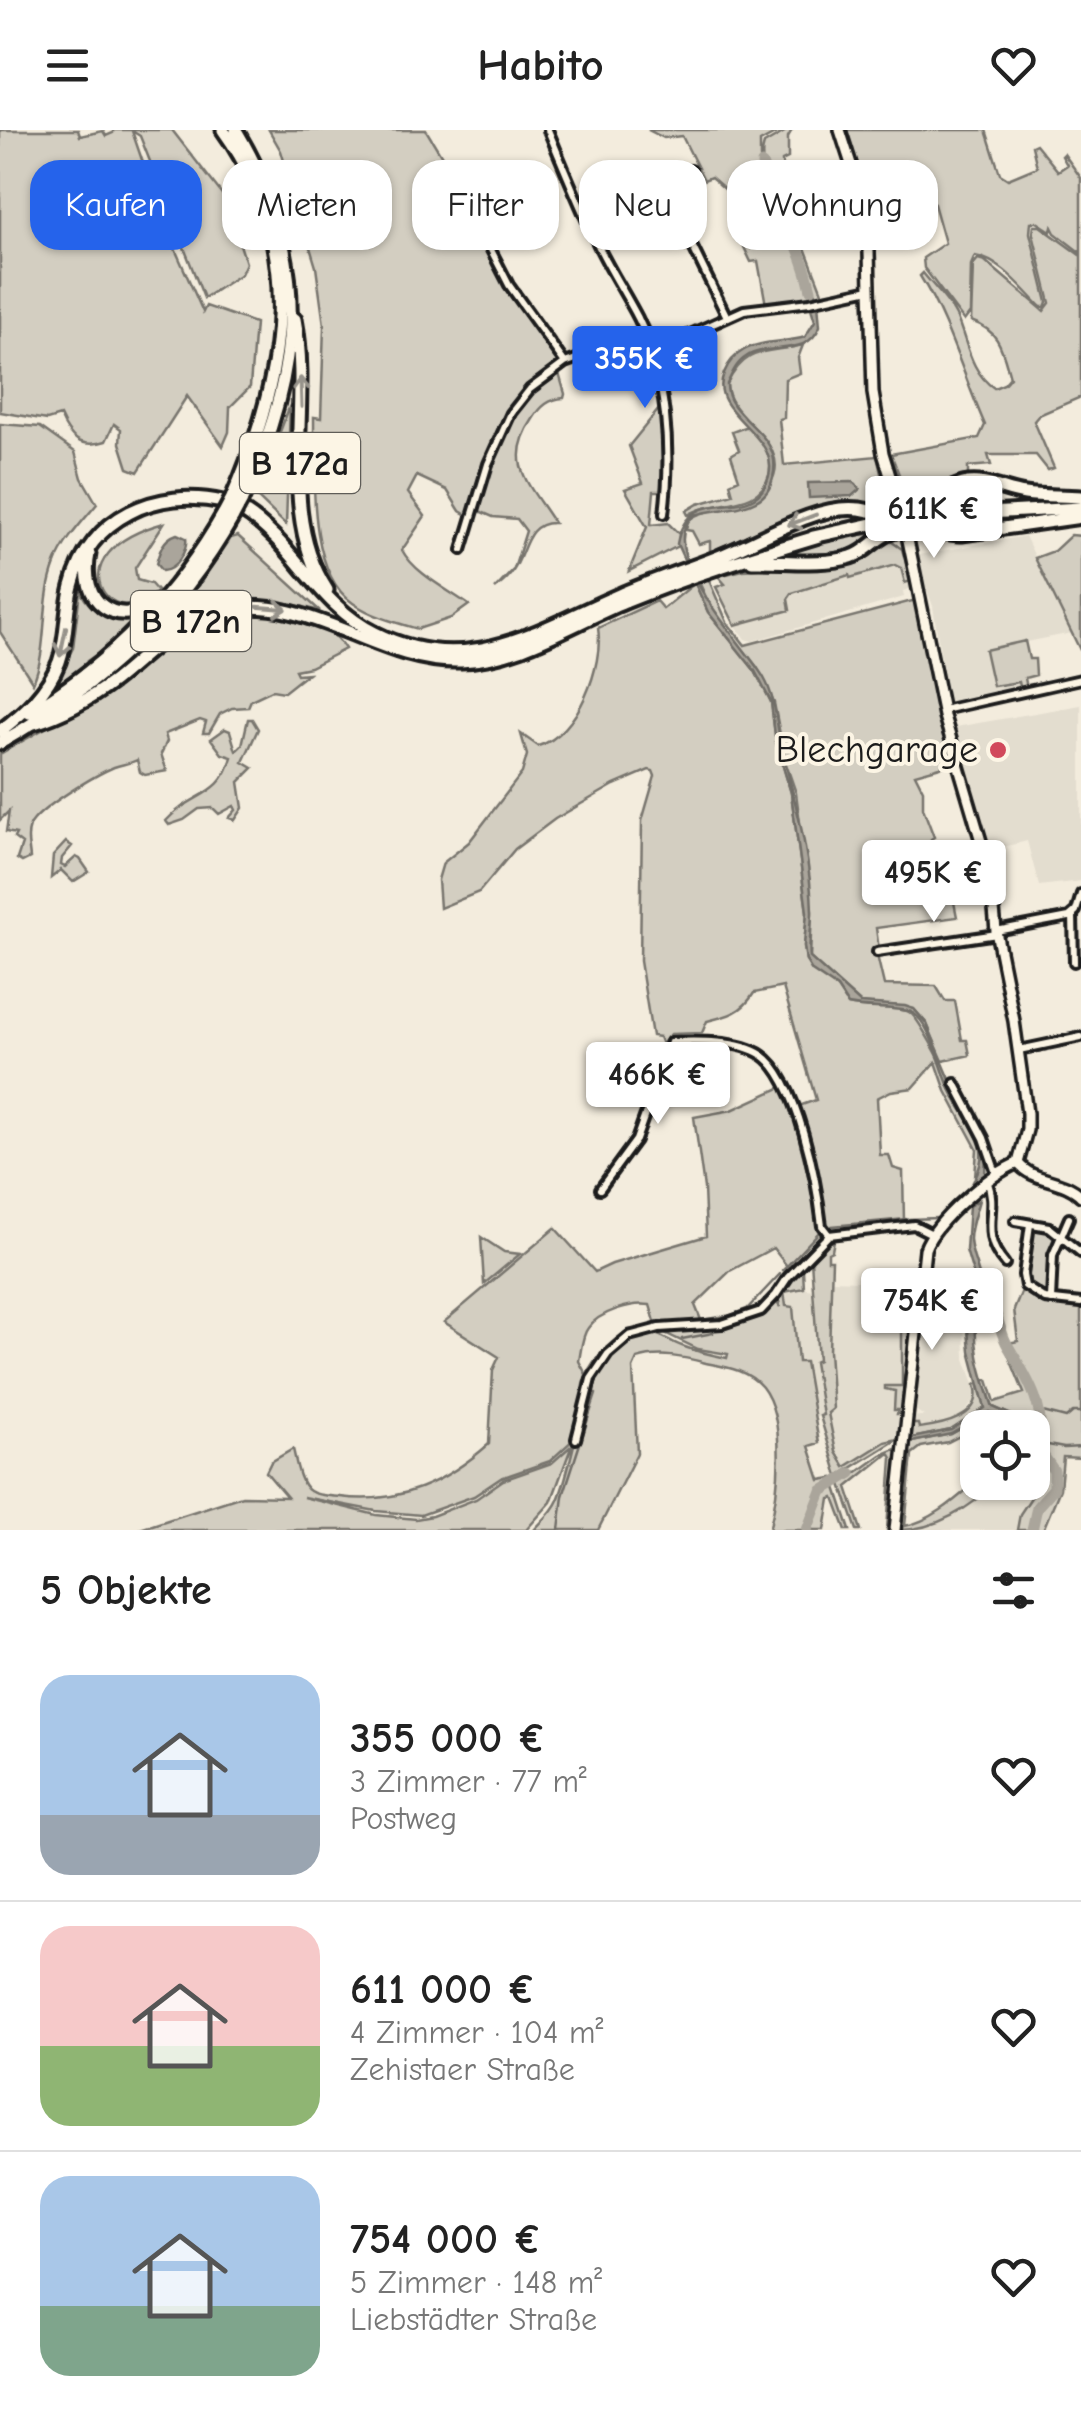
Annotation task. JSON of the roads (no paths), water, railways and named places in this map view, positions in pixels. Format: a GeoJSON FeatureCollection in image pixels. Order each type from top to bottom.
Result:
{"type":"FeatureCollection","features":[{"type":"Feature","properties":{"kind":"highway","name":"B 172a"},"geometry":{"type":"LineString","coordinates":[[0,731],[101,664],[136,632],[232,507],[271,390],[281,300],[276,252],[264,211],[244,162],[223,130]]}},
{"type":"Feature","properties":{"kind":"highway","name":"B 172a"},"geometry":{"type":"LineString","coordinates":[[236,130],[253,158],[278,219],[300,354],[302,528],[318,576],[348,617]]}},
{"type":"Feature","properties":{"kind":"highway","name":"B 172a"},"geometry":{"type":"LineString","coordinates":[[0,743],[99,678],[143,639],[181,596],[261,455],[286,365],[291,298]]}},
{"type":"Feature","properties":{"kind":"highway"},"geometry":{"type":"LineString","coordinates":[[914,509],[950,488],[970,483],[1028,495],[1081,497]]}},
{"type":"Feature","properties":{"kind":"highway"},"geometry":{"type":"LineString","coordinates":[[90,550],[111,526],[150,502],[190,497],[232,507]]}},
{"type":"Feature","properties":{"kind":"highway","name":"B 172n"},"geometry":{"type":"LineString","coordinates":[[232,507],[280,542],[324,595],[348,617],[416,653]]}},
{"type":"Feature","properties":{"kind":"highway","name":"B 172n"},"geometry":{"type":"LineString","coordinates":[[722,561],[819,514],[846,508],[879,513],[894,508]]}},
{"type":"Feature","properties":{"kind":"highway","name":"B 172n"},"geometry":{"type":"LineString","coordinates":[[34,724],[86,700],[173,631],[213,612],[244,607],[290,610],[371,642],[468,660],[504,654],[660,583],[722,561],[819,536],[933,516],[1081,508]]}},
{"type":"Feature","properties":{"kind":"highway"},"geometry":{"type":"LineString","coordinates":[[722,561],[849,558],[884,535],[906,531],[950,535],[1081,517]]}},
{"type":"Feature","properties":{"kind":"highway","name":"B 172n"},"geometry":{"type":"LineString","coordinates":[[280,542],[317,597],[371,642]]}},
{"type":"Feature","properties":{"kind":"highway","name":"B 172a"},"geometry":{"type":"LineString","coordinates":[[0,731],[29,707],[54,672],[64,646],[73,582],[90,550]]}},
{"type":"Feature","properties":{"kind":"highway","name":"B 172n"},"geometry":{"type":"LineString","coordinates":[[90,550],[88,581],[94,598],[106,608],[126,615],[137,614],[172,590]]}},
{"type":"Feature","properties":{"kind":"main road"},"geometry":{"type":"LineString","coordinates":[[840,130],[866,206],[874,410],[894,508],[888,525],[906,531]]}},
{"type":"Feature","properties":{"kind":"main road"},"geometry":{"type":"LineString","coordinates":[[894,508],[914,509],[918,518],[906,531]]}},
{"type":"Feature","properties":{"kind":"main road"},"geometry":{"type":"LineString","coordinates":[[895,1530],[922,1263],[932,1234],[996,1173],[1018,1162],[1027,1130],[1019,1050],[996,933],[991,876],[943,710],[906,531]]}},
{"type":"Feature","properties":{"kind":"main road"},"geometry":{"type":"LineString","coordinates":[[1018,1162],[1026,1172],[1064,1183],[1081,1196]]}},
{"type":"Feature","properties":{"kind":"street"},"geometry":{"type":"LineString","coordinates":[[548,130],[579,204]]}},
{"type":"Feature","properties":{"kind":"street"},"geometry":{"type":"LineString","coordinates":[[491,250],[508,285],[565,363]]}},
{"type":"Feature","properties":{"kind":"street"},"geometry":{"type":"LineString","coordinates":[[601,250],[651,351],[667,438],[664,514]]}},
{"type":"Feature","properties":{"kind":"street"},"geometry":{"type":"LineString","coordinates":[[694,250],[727,317]]}},
{"type":"Feature","properties":{"kind":"street"},"geometry":{"type":"LineString","coordinates":[[462,550],[488,464],[512,413],[530,389],[565,363],[590,354],[651,351],[756,307],[820,301],[870,289]]}},
{"type":"Feature","properties":{"kind":"street"},"geometry":{"type":"LineString","coordinates":[[943,710],[1081,679]]}},
{"type":"Feature","properties":{"kind":"street"},"geometry":{"type":"LineString","coordinates":[[1074,962],[1073,915],[1081,894]]}},
{"type":"Feature","properties":{"kind":"street"},"geometry":{"type":"LineString","coordinates":[[877,952],[996,933],[1073,915]]}},
{"type":"Feature","properties":{"kind":"street"},"geometry":{"type":"LineString","coordinates":[[1019,1050],[1081,1037]]}},
{"type":"Feature","properties":{"kind":"street"},"geometry":{"type":"LineString","coordinates":[[600,1189],[636,1140],[671,1042],[731,1046],[761,1054],[782,1074],[796,1112],[822,1226],[830,1235]]}},
{"type":"Feature","properties":{"kind":"street"},"geometry":{"type":"LineString","coordinates":[[955,1082],[981,1130],[996,1173]]}},
{"type":"Feature","properties":{"kind":"street"},"geometry":{"type":"LineString","coordinates":[[985,1183],[992,1193],[988,1209],[992,1246],[1005,1264]]}},
{"type":"Feature","properties":{"kind":"street"},"geometry":{"type":"LineString","coordinates":[[1051,1300],[1050,1268],[1060,1233],[1069,1218]]}},
{"type":"Feature","properties":{"kind":"street"},"geometry":{"type":"LineString","coordinates":[[1015,1221],[1050,1227],[1081,1253]]}},
{"type":"Feature","properties":{"kind":"street"},"geometry":{"type":"LineString","coordinates":[[1030,1224],[1024,1282],[1030,1292],[1051,1300],[1081,1303]]}},
{"type":"Feature","properties":{"kind":"street"},"geometry":{"type":"LineString","coordinates":[[576,1439],[591,1380],[602,1360],[623,1339],[647,1330],[722,1324],[760,1310],[830,1235],[914,1225],[932,1234]]}},
{"type":"Feature","properties":{"kind":"waterway"},"geometry":{"type":"LineString","coordinates":[[798,250],[811,290]]}},
{"type":"Feature","properties":{"kind":"waterway"},"geometry":{"type":"LineString","coordinates":[[909,1219],[938,1218]]}},
{"type":"Feature","properties":{"kind":"waterway"},"geometry":{"type":"LineString","coordinates":[[832,1226],[906,1219]]}},
{"type":"Feature","properties":{"kind":"waterway"},"geometry":{"type":"LineString","coordinates":[[783,1270],[821,1230]]}},
{"type":"Feature","properties":{"kind":"waterway"},"geometry":{"type":"LineString","coordinates":[[628,1330],[726,1317],[747,1309],[780,1274]]}},
{"type":"Feature","properties":{"kind":"waterway"},"geometry":{"type":"LineString","coordinates":[[990,1301],[1005,1341],[1034,1394],[1040,1420],[1036,1445],[1054,1471],[1054,1488],[1037,1507],[1032,1530]]}},
{"type":"Feature","properties":{"kind":"waterway"},"geometry":{"type":"LineString","coordinates":[[559,1530],[563,1496],[596,1394],[582,1391],[584,1382],[597,1357],[625,1332]]}},
{"type":"Feature","properties":{"kind":"waterway"},"geometry":{"type":"LineString","coordinates":[[682,1339],[713,1333]]}},
{"type":"Feature","properties":{"kind":"waterway"},"geometry":{"type":"LineString","coordinates":[[1050,1414],[1066,1418],[1079,1412]]}},
{"type":"Feature","properties":{"kind":"waterway"},"geometry":{"type":"LineString","coordinates":[[1050,1445],[1081,1447]]}},
{"type":"Feature","properties":{"kind":"waterway"},"geometry":{"type":"LineString","coordinates":[[807,1530],[822,1491],[851,1473]]}},
{"type":"Feature","properties":{"kind":"place","name":"Blechgarage"},"geometry":{"type":"Point","coordinates":[998,750]}}]}
